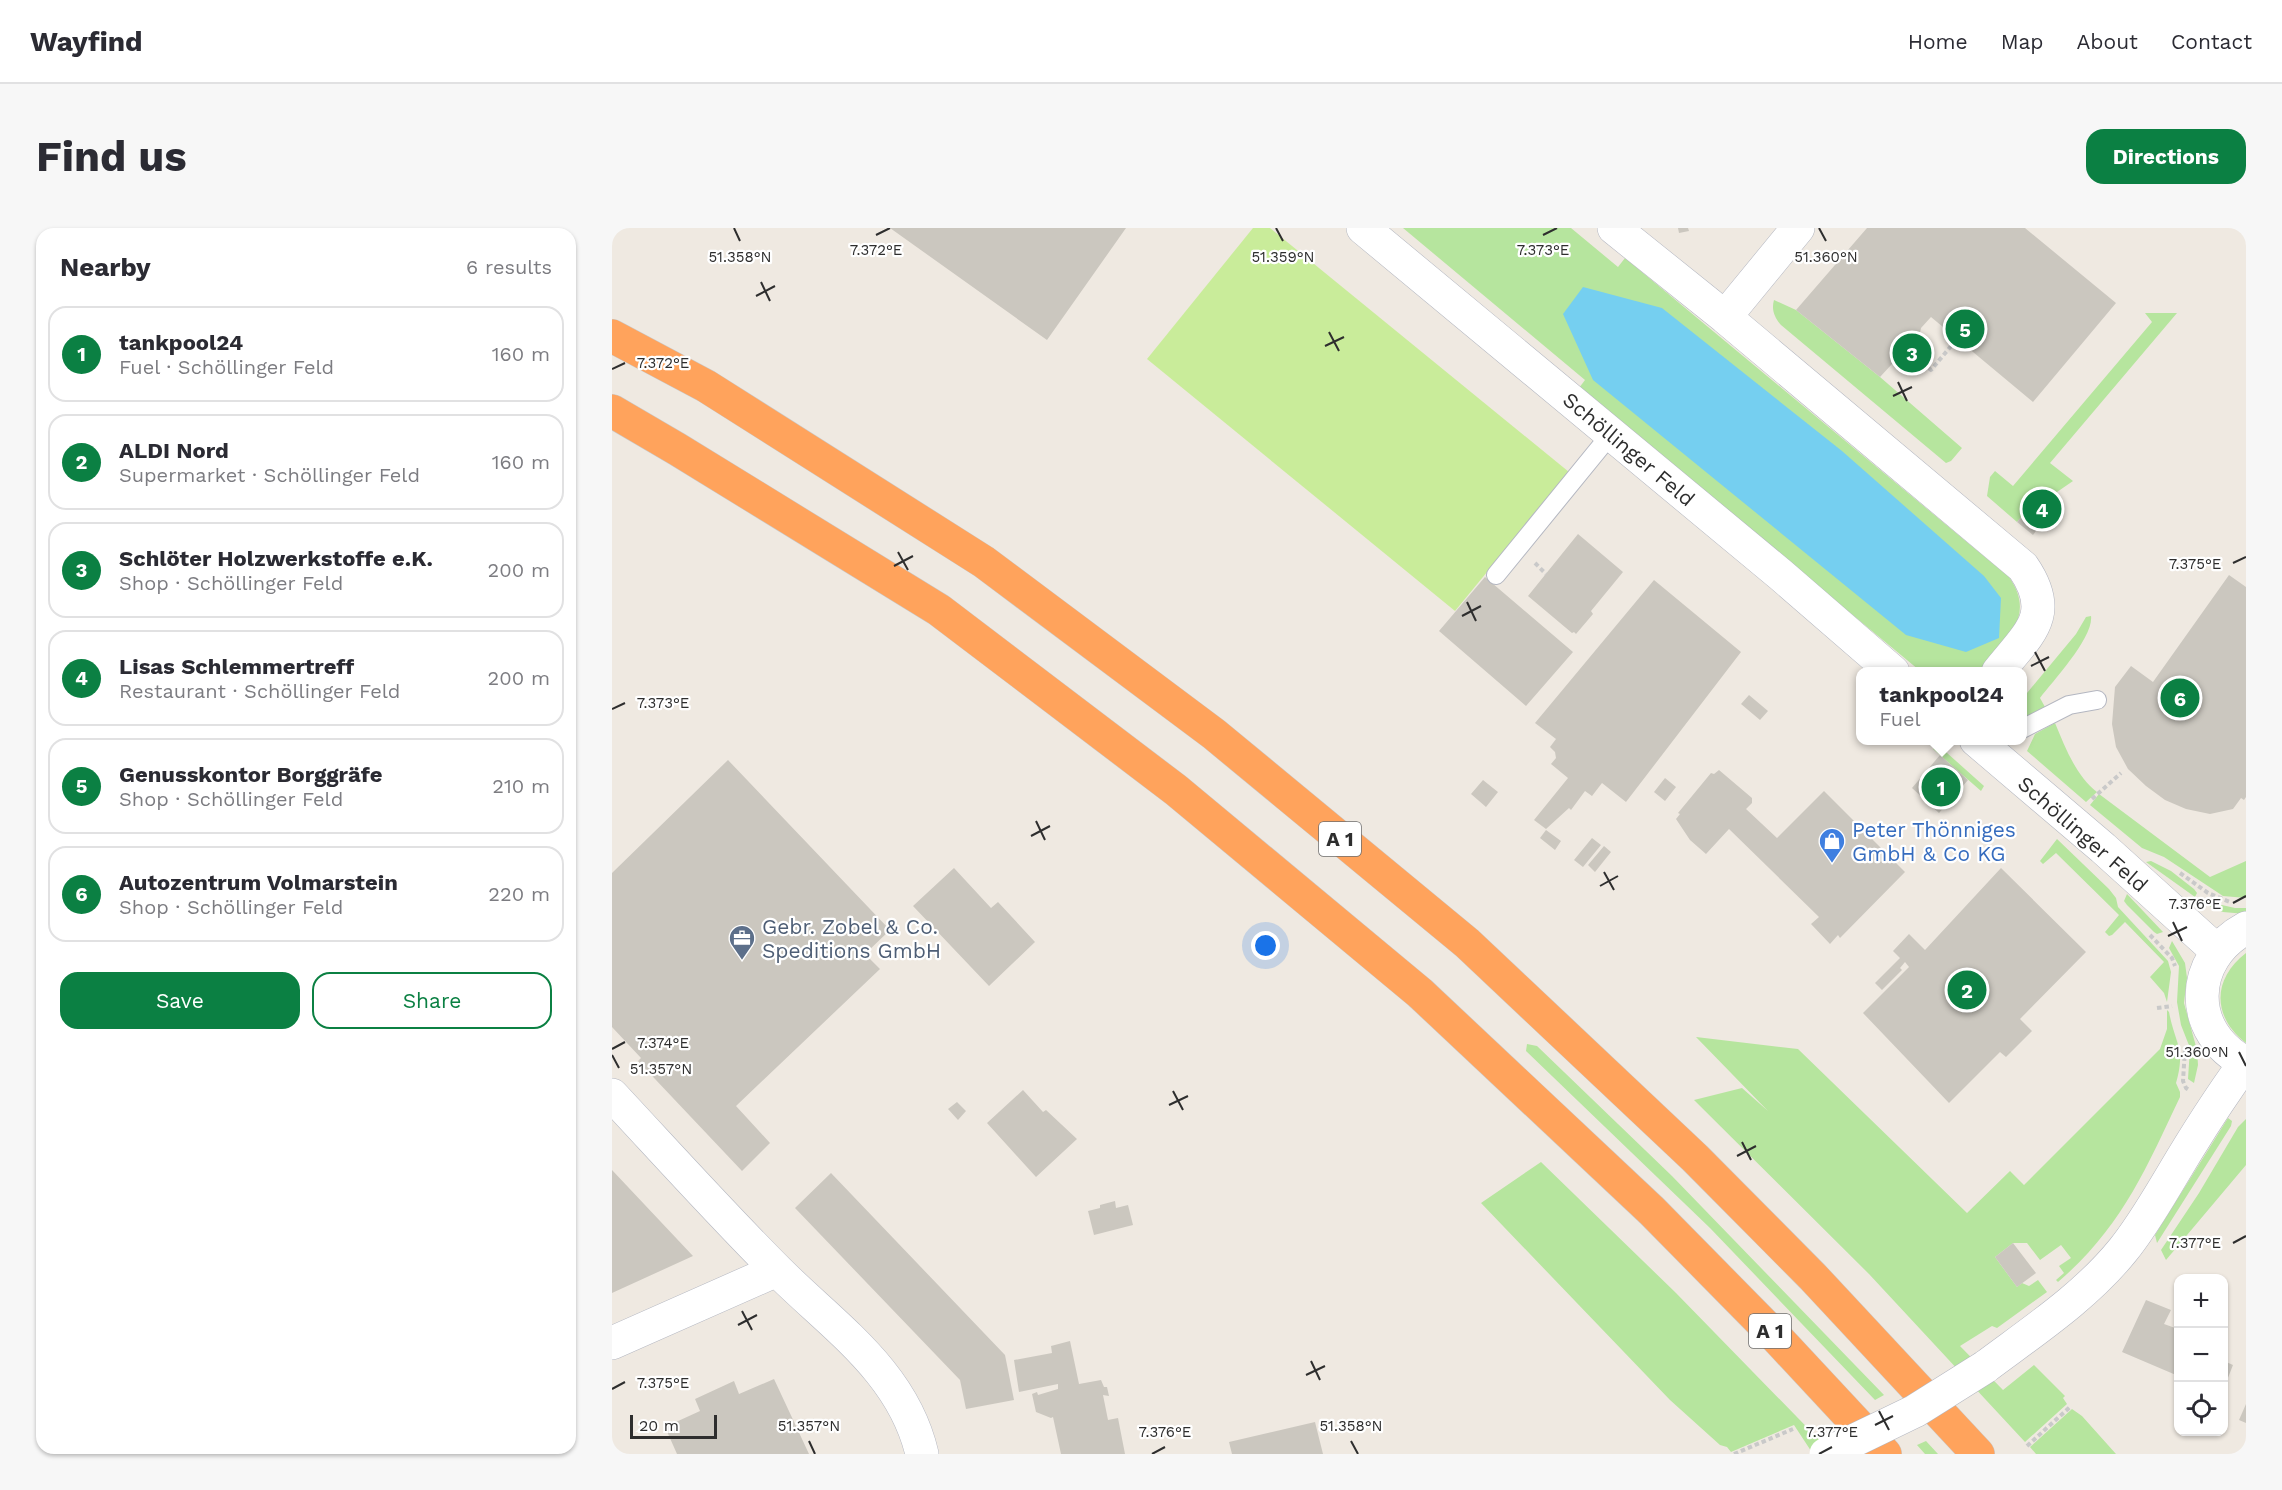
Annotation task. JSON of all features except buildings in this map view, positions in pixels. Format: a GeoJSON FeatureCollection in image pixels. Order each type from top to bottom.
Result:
{"type":"FeatureCollection","features":[{"type":"Feature","properties":{"kind":"highway","name":"A 1"},"geometry":{"type":"LineString","coordinates":[[612,336],[706,386],[984,562],[1223,741],[1467,943],[1695,1158],[1813,1277],[1978,1454]]}},
{"type":"Feature","properties":{"kind":"highway","name":"A 1"},"geometry":{"type":"LineString","coordinates":[[612,411],[939,610],[1176,790],[1428,1001],[1652,1211],[1776,1337],[1885,1454]]}},
{"type":"Feature","properties":{"kind":"street","name":"Schöllinger Feld"},"geometry":{"type":"LineString","coordinates":[[1363,228],[1887,667]]}},
{"type":"Feature","properties":{"kind":"street"},"geometry":{"type":"LineString","coordinates":[[1614,228],[1725,317],[2023,567],[2034,583],[2039,598],[2038,613],[2032,629],[2002,667]]}},
{"type":"Feature","properties":{"kind":"street"},"geometry":{"type":"LineString","coordinates":[[1725,317],[1798,228]]}},
{"type":"Feature","properties":{"kind":"street","name":"Schöllinger Feld"},"geometry":{"type":"LineString","coordinates":[[1990,745],[2217,951]]}},
{"type":"Feature","properties":{"kind":"street"},"geometry":{"type":"LineString","coordinates":[[1826,1454],[1915,1411],[1984,1368],[2066,1306],[2099,1277],[2124,1249],[2153,1207],[2215,1104],[2246,1063],[2220,1045],[2205,1019],[2202,1002],[2203,983],[2210,962],[2217,951],[2233,935],[2246,928]]}},
{"type":"Feature","properties":{"kind":"street"},"geometry":{"type":"LineString","coordinates":[[612,1095],[777,1270],[858,1347],[889,1380],[907,1410],[922,1454]]}},
{"type":"Feature","properties":{"kind":"street"},"geometry":{"type":"LineString","coordinates":[[612,1343],[777,1270]]}},
{"type":"Feature","properties":{"kind":"lane"},"geometry":{"type":"LineString","coordinates":[[1496,575],[1611,434]]}},
{"type":"Feature","properties":{"kind":"lane"},"geometry":{"type":"LineString","coordinates":[[2027,726],[2069,705],[2097,700]]}},
{"type":"Feature","properties":{"kind":"path"},"geometry":{"type":"LineString","coordinates":[[1912,353],[1931,370],[1957,339]]}},
{"type":"Feature","properties":{"kind":"path"},"geometry":{"type":"LineString","coordinates":[[2098,793],[2121,773]]}},
{"type":"Feature","properties":{"kind":"path"},"geometry":{"type":"LineString","coordinates":[[2157,1008],[2172,1006]]}},
{"type":"Feature","properties":{"kind":"path"},"geometry":{"type":"LineString","coordinates":[[2027,1446],[2071,1406]]}},
{"type":"Feature","properties":{"kind":"path"},"geometry":{"type":"LineString","coordinates":[[1734,1454],[1793,1429]]}},
{"type":"Feature","properties":{"kind":"green space"},"geometry":{"type":"Polygon","coordinates":[[[1253,228],[1270,228],[1569,472],[1455,611],[1147,359],[1253,228]]]}},
{"type":"Feature","properties":{"kind":"green space"},"geometry":{"type":"Polygon","coordinates":[[[1403,228],[1571,228],[1618,267],[1625,258],[2009,577],[2019,598],[2019,617],[2015,626],[1981,667],[1915,667],[1579,388],[1585,380],[1403,228]]]}},
{"type":"Feature","properties":{"kind":"green space"},"geometry":{"type":"Polygon","coordinates":[[[1774,300],[1796,310],[1880,377],[1962,448],[1951,461],[1946,463],[1781,325],[1774,314],[1774,300]]]}},
{"type":"Feature","properties":{"kind":"green space"},"geometry":{"type":"Polygon","coordinates":[[[2145,313],[2177,313],[2050,463],[2073,481],[2057,492],[2039,497],[2017,522],[1987,496],[1990,477],[1995,471],[2013,486],[2152,322],[2145,313]]]}},
{"type":"Feature","properties":{"kind":"green space"},"geometry":{"type":"Polygon","coordinates":[[[2091,616],[2090,625],[2080,647],[2040,698],[2045,707],[2027,717],[2027,693],[2076,634],[2086,617],[2091,616]]]}},
{"type":"Feature","properties":{"kind":"green space"},"geometry":{"type":"Polygon","coordinates":[[[2055,723],[2077,769],[2097,792],[2086,802],[2027,751],[2035,734],[2055,723]]]}},
{"type":"Feature","properties":{"kind":"green space"},"geometry":{"type":"Polygon","coordinates":[[[1938,745],[1984,786],[1981,791],[1933,749],[1938,745]]]}},
{"type":"Feature","properties":{"kind":"green space"},"geometry":{"type":"Polygon","coordinates":[[[2099,794],[2210,877],[2246,861],[2246,898],[2223,896],[2164,857],[2142,848],[2090,805],[2099,794]]]}},
{"type":"Feature","properties":{"kind":"green space"},"geometry":{"type":"Polygon","coordinates":[[[2057,839],[2109,889],[2116,898],[2118,907],[2168,961],[2171,972],[2167,1002],[2164,993],[2150,977],[2164,962],[2125,922],[2112,935],[2109,936],[2105,932],[2119,915],[2056,853],[2043,864],[2040,861],[2057,839]]]}},
{"type":"Feature","properties":{"kind":"green space"},"geometry":{"type":"Polygon","coordinates":[[[2151,861],[2171,871],[2194,889],[2197,893],[2195,897],[2146,862],[2151,861]]]}},
{"type":"Feature","properties":{"kind":"green space"},"geometry":{"type":"Polygon","coordinates":[[[2127,894],[2163,932],[2157,934],[2154,932],[2127,905],[2124,901],[2127,894]]]}},
{"type":"Feature","properties":{"kind":"green space"},"geometry":{"type":"Polygon","coordinates":[[[2213,903],[2246,908],[2246,914],[2223,912],[2207,905],[2213,903]]]}},
{"type":"Feature","properties":{"kind":"green space"},"geometry":{"type":"Polygon","coordinates":[[[2172,941],[2185,963],[2187,978],[2184,1003],[2197,1050],[2198,1065],[2194,1083],[2188,1079],[2190,1048],[2181,1025],[2177,1002],[2179,966],[2169,948],[2172,941]]]}},
{"type":"Feature","properties":{"kind":"green space"},"geometry":{"type":"Polygon","coordinates":[[[2246,953],[2246,1043],[2227,1022],[2220,998],[2227,974],[2246,953]]]}},
{"type":"Feature","properties":{"kind":"green space"},"geometry":{"type":"Polygon","coordinates":[[[2167,1010],[2180,1054],[2176,1083],[2180,1097],[2130,1197],[2099,1241],[2058,1282],[2056,1280],[2064,1273],[2059,1266],[2071,1258],[2061,1245],[2040,1260],[2027,1243],[2013,1243],[1995,1257],[2017,1287],[2022,1283],[2029,1286],[2038,1280],[2047,1292],[1997,1328],[1992,1326],[1960,1346],[2003,1390],[2034,1365],[2065,1396],[2063,1398],[2067,1404],[2025,1442],[1869,1274],[1694,1100],[1742,1088],[1768,1111],[1696,1037],[1798,1049],[1967,1213],[2010,1171],[2024,1185],[2160,1049],[2167,1029],[2167,1010]]]}},
{"type":"Feature","properties":{"kind":"green space"},"geometry":{"type":"Polygon","coordinates":[[[1527,1044],[1537,1046],[1672,1176],[1884,1395],[1875,1400],[1710,1228],[1526,1051],[1527,1044]]]}},
{"type":"Feature","properties":{"kind":"green space"},"geometry":{"type":"Polygon","coordinates":[[[2228,1118],[2232,1121],[2231,1126],[2157,1243],[2155,1235],[2228,1118]]]}},
{"type":"Feature","properties":{"kind":"green space"},"geometry":{"type":"Polygon","coordinates":[[[2246,1119],[2246,1165],[2166,1260],[2161,1250],[2199,1193],[2238,1127],[2246,1119]]]}},
{"type":"Feature","properties":{"kind":"green space"},"geometry":{"type":"Polygon","coordinates":[[[1541,1162],[1676,1293],[1833,1454],[1813,1454],[1794,1425],[1731,1452],[1727,1447],[1720,1445],[1670,1400],[1481,1203],[1541,1162]]]}},
{"type":"Feature","properties":{"kind":"green space"},"geometry":{"type":"Polygon","coordinates":[[[2072,1409],[2082,1416],[2116,1454],[2036,1454],[2030,1447],[2072,1409]]]}},
{"type":"Feature","properties":{"kind":"green space"},"geometry":{"type":"Polygon","coordinates":[[[1926,1441],[1938,1454],[1925,1454],[1917,1445],[1926,1441]]]}},
{"type":"Feature","properties":{"kind":"water"},"geometry":{"type":"Polygon","coordinates":[[[1583,287],[1662,308],[1842,451],[1984,576],[2001,598],[1999,638],[1966,652],[1906,635],[1593,380],[1563,314],[1583,287]]]}},
{"type":"Feature","properties":{"kind":"place","name":"Genusskontor Borggräfe"},"geometry":{"type":"Point","coordinates":[1965,329]}},
{"type":"Feature","properties":{"kind":"place","name":"Schlöter Holzwerkstoffe e.K."},"geometry":{"type":"Point","coordinates":[1912,353]}},
{"type":"Feature","properties":{"kind":"place","name":"Lisas Schlemmertreff"},"geometry":{"type":"Point","coordinates":[2042,509]}},
{"type":"Feature","properties":{"kind":"place","name":"Autozentrum Volmarstein"},"geometry":{"type":"Point","coordinates":[2180,698]}},
{"type":"Feature","properties":{"kind":"place","name":"tankpool24"},"geometry":{"type":"Point","coordinates":[1941,787]}},
{"type":"Feature","properties":{"kind":"place","name":"Peter Thönniges GmbH & Co KG"},"geometry":{"type":"Point","coordinates":[1832,864]}},
{"type":"Feature","properties":{"kind":"place","name":"Gebr. Zobel & Co. Speditions GmbH"},"geometry":{"type":"Point","coordinates":[742,961]}},
{"type":"Feature","properties":{"kind":"place","name":"ALDI Nord"},"geometry":{"type":"Point","coordinates":[1967,990]}}]}
